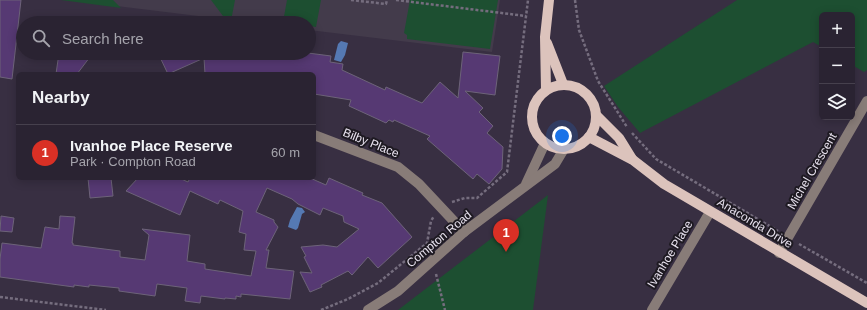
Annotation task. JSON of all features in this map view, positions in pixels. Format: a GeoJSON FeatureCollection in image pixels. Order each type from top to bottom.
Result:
{"type":"FeatureCollection","features":[{"type":"Feature","properties":{"kind":"main road"},"geometry":{"type":"LineString","coordinates":[[546,90],[545,37],[549,0]]}},
{"type":"Feature","properties":{"kind":"main road"},"geometry":{"type":"LineString","coordinates":[[545,37],[563,84],[546,90],[538,97],[533,106],[531,117],[533,127],[538,136],[545,143],[554,148],[564,149],[573,147],[582,143],[589,136],[596,122],[596,115]]}},
{"type":"Feature","properties":{"kind":"main road","name":"Anaconda Drive"},"geometry":{"type":"LineString","coordinates":[[563,84],[582,90],[589,96],[594,105],[596,115],[619,138],[633,160]]}},
{"type":"Feature","properties":{"kind":"main road","name":"Anaconda Drive"},"geometry":{"type":"LineString","coordinates":[[589,136],[633,160],[664,184],[710,212],[867,303]]}},
{"type":"Feature","properties":{"kind":"street","name":"Michel Crescent"},"geometry":{"type":"LineString","coordinates":[[779,253],[867,101]]}},
{"type":"Feature","properties":{"kind":"street","name":"Bilby Place"},"geometry":{"type":"LineString","coordinates":[[316,136],[398,168],[419,184],[464,232]]}},
{"type":"Feature","properties":{"kind":"street","name":"Compton Road"},"geometry":{"type":"LineString","coordinates":[[525,186],[545,143]]}},
{"type":"Feature","properties":{"kind":"street","name":"Compton Road"},"geometry":{"type":"LineString","coordinates":[[368,310],[398,290],[464,232],[555,164],[564,149]]}},
{"type":"Feature","properties":{"kind":"street","name":"Ivanhoe Place"},"geometry":{"type":"LineString","coordinates":[[652,310],[710,212]]}},
{"type":"Feature","properties":{"kind":"path"},"geometry":{"type":"LineString","coordinates":[[351,0],[386,4],[387,0]]}},
{"type":"Feature","properties":{"kind":"path"},"geometry":{"type":"LineString","coordinates":[[396,0],[526,16]]}},
{"type":"Feature","properties":{"kind":"path"},"geometry":{"type":"LineString","coordinates":[[451,202],[465,198],[477,198],[507,172],[528,0]]}},
{"type":"Feature","properties":{"kind":"path"},"geometry":{"type":"LineString","coordinates":[[575,0],[579,30],[598,81],[629,130],[656,158],[867,283]]}},
{"type":"Feature","properties":{"kind":"path"},"geometry":{"type":"LineString","coordinates":[[321,310],[348,299],[378,283],[427,243],[431,221],[434,216]]}},
{"type":"Feature","properties":{"kind":"path"},"geometry":{"type":"LineString","coordinates":[[436,274],[445,310]]}},
{"type":"Feature","properties":{"kind":"path"},"geometry":{"type":"LineString","coordinates":[[0,297],[106,310]]}},
{"type":"Feature","properties":{"kind":"shaded area"},"geometry":{"type":"Polygon","coordinates":[[[68,0],[500,0],[492,52],[316,31],[316,16],[198,16],[68,0]]]}},
{"type":"Feature","properties":{"kind":"green space"},"geometry":{"type":"Polygon","coordinates":[[[61,0],[113,0],[121,8],[61,0]]]}},
{"type":"Feature","properties":{"kind":"green space"},"geometry":{"type":"Polygon","coordinates":[[[211,0],[235,0],[232,16],[223,16],[211,0]]]}},
{"type":"Feature","properties":{"kind":"green space"},"geometry":{"type":"Polygon","coordinates":[[[287,0],[321,0],[316,27],[316,16],[284,16],[287,0]]]}},
{"type":"Feature","properties":{"kind":"green space"},"geometry":{"type":"Polygon","coordinates":[[[410,0],[498,0],[490,49],[407,39],[407,35],[404,33],[410,0]]]}},
{"type":"Feature","properties":{"kind":"green space"},"geometry":{"type":"Polygon","coordinates":[[[737,0],[867,0],[867,70],[864,72],[855,67],[855,12],[819,12],[819,45],[813,42],[640,133],[618,107],[604,86],[737,0]]]}},
{"type":"Feature","properties":{"kind":"green space"},"geometry":{"type":"Polygon","coordinates":[[[548,195],[533,310],[398,310],[548,195]]]}},
{"type":"Feature","properties":{"kind":"water"},"geometry":{"type":"Polygon","coordinates":[[[341,41],[348,43],[345,55],[341,62],[334,60],[338,44],[341,41]]]}},
{"type":"Feature","properties":{"kind":"water"},"geometry":{"type":"Polygon","coordinates":[[[297,207],[302,208],[305,212],[302,214],[296,230],[288,227],[297,207]]]}},
{"type":"Feature","properties":{"kind":"building"},"geometry":{"type":"Polygon","coordinates":[[[0,0],[21,0],[19,16],[16,16],[16,44],[12,79],[0,77],[0,0]]]}},
{"type":"Feature","properties":{"kind":"building"},"geometry":{"type":"Polygon","coordinates":[[[463,52],[500,56],[495,95],[465,91],[483,108],[479,112],[493,126],[487,133],[503,147],[502,169],[489,184],[477,174],[473,179],[427,139],[430,136],[394,120],[393,122],[389,120],[386,123],[349,106],[351,100],[316,94],[316,72],[205,72],[204,60],[316,60],[316,54],[331,56],[330,62],[343,64],[342,70],[385,90],[386,87],[422,103],[440,82],[458,98],[463,52]]]}},
{"type":"Feature","properties":{"kind":"building"},"geometry":{"type":"Polygon","coordinates":[[[58,60],[88,60],[79,72],[56,72],[58,60]]]}},
{"type":"Feature","properties":{"kind":"building"},"geometry":{"type":"Polygon","coordinates":[[[161,60],[200,60],[172,72],[167,72],[161,60]]]}},
{"type":"Feature","properties":{"kind":"building"},"geometry":{"type":"Polygon","coordinates":[[[329,178],[363,193],[362,195],[382,203],[412,237],[378,268],[368,257],[352,275],[348,271],[321,285],[322,287],[310,292],[300,272],[312,273],[301,247],[323,245],[337,247],[359,229],[344,222],[343,216],[323,208],[320,215],[298,204],[292,199],[267,188],[256,212],[274,220],[278,227],[266,250],[269,250],[266,268],[294,271],[290,299],[241,294],[241,297],[236,296],[236,299],[201,296],[200,303],[185,301],[187,288],[157,284],[155,296],[119,291],[119,288],[89,285],[89,287],[74,285],[74,287],[0,277],[2,243],[41,248],[45,227],[59,229],[60,216],[75,217],[73,245],[120,251],[120,257],[145,260],[149,235],[142,229],[190,235],[187,261],[205,264],[205,269],[251,276],[256,251],[244,250],[246,234],[239,232],[243,211],[220,200],[218,204],[190,191],[180,215],[126,191],[136,180],[184,180],[188,182],[189,180],[315,180],[326,185],[329,178]]]}},
{"type":"Feature","properties":{"kind":"building"},"geometry":{"type":"Polygon","coordinates":[[[88,180],[111,180],[113,196],[90,198],[88,180]]]}},
{"type":"Feature","properties":{"kind":"building"},"geometry":{"type":"Polygon","coordinates":[[[1,216],[14,218],[12,232],[0,231],[1,216]]]}},
{"type":"Feature","properties":{"kind":"place","name":"Ivanhoe Place Reserve"},"geometry":{"type":"Point","coordinates":[506,252]}}]}
